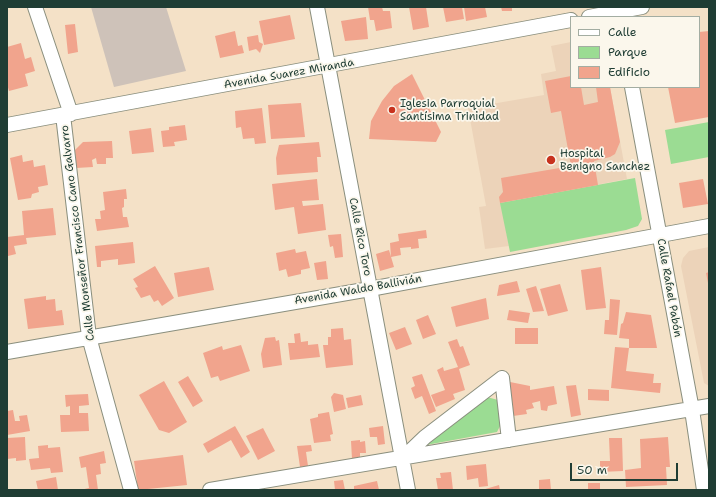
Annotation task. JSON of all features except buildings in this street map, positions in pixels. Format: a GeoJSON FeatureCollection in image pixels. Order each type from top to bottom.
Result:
{"type":"FeatureCollection","features":[{"type":"Feature","properties":{"kind":"street","name":"Calle Monseñor Francisco Cano Galvarro"},"geometry":{"type":"LineString","coordinates":[[36,7],[67,114],[89,337],[131,490]]}},
{"type":"Feature","properties":{"kind":"street","name":"Calle Rico Toro"},"geometry":{"type":"LineString","coordinates":[[317,7],[408,490]]}},
{"type":"Feature","properties":{"kind":"street"},"geometry":{"type":"LineString","coordinates":[[595,16],[642,7]]}},
{"type":"Feature","properties":{"kind":"street","name":"Avenida Suarez Miranda"},"geometry":{"type":"LineString","coordinates":[[7,125],[328,67],[570,20]]}},
{"type":"Feature","properties":{"kind":"street","name":"Calle Rafael Pabón"},"geometry":{"type":"LineString","coordinates":[[632,88],[692,410],[704,490]]}},
{"type":"Feature","properties":{"kind":"street","name":"Avenida Waldo Ballivián"},"geometry":{"type":"LineString","coordinates":[[7,352],[370,289],[709,226]]}},
{"type":"Feature","properties":{"kind":"street"},"geometry":{"type":"LineString","coordinates":[[402,458],[425,437],[502,378],[509,440]]}},
{"type":"Feature","properties":{"kind":"street"},"geometry":{"type":"LineString","coordinates":[[210,490],[709,406]]}},
{"type":"Feature","properties":{"kind":"shaded area"},"geometry":{"type":"Polygon","coordinates":[[[91,7],[166,7],[186,71],[114,87],[91,7]]]}},
{"type":"Feature","properties":{"kind":"shaded area","name":"Hospital Benigno Sanchez"},"geometry":{"type":"Polygon","coordinates":[[[570,42],[570,88],[610,88],[627,179],[501,203],[509,246],[485,249],[479,207],[486,206],[468,108],[544,95],[541,74],[556,71],[551,46],[570,42]]]}},
{"type":"Feature","properties":{"kind":"shaded area"},"geometry":{"type":"Polygon","coordinates":[[[709,247],[709,386],[704,383],[681,266],[683,258],[689,251],[709,247]]]}},
{"type":"Feature","properties":{"kind":"green space"},"geometry":{"type":"Polygon","coordinates":[[[709,122],[709,157],[671,164],[665,130],[709,122]]]}},
{"type":"Feature","properties":{"kind":"green space"},"geometry":{"type":"Polygon","coordinates":[[[635,178],[642,219],[638,226],[626,230],[510,252],[500,203],[635,178]]]}},
{"type":"Feature","properties":{"kind":"green space"},"geometry":{"type":"Polygon","coordinates":[[[487,397],[498,400],[501,424],[497,432],[426,445],[487,397]]]}},
{"type":"Feature","properties":{"kind":"place","name":"Iglesia Parroquial Santísima Trinidad"},"geometry":{"type":"Point","coordinates":[392,110]}},
{"type":"Feature","properties":{"kind":"place","name":"Hospital Benigno Sanchez"},"geometry":{"type":"Point","coordinates":[551,160]}}]}
